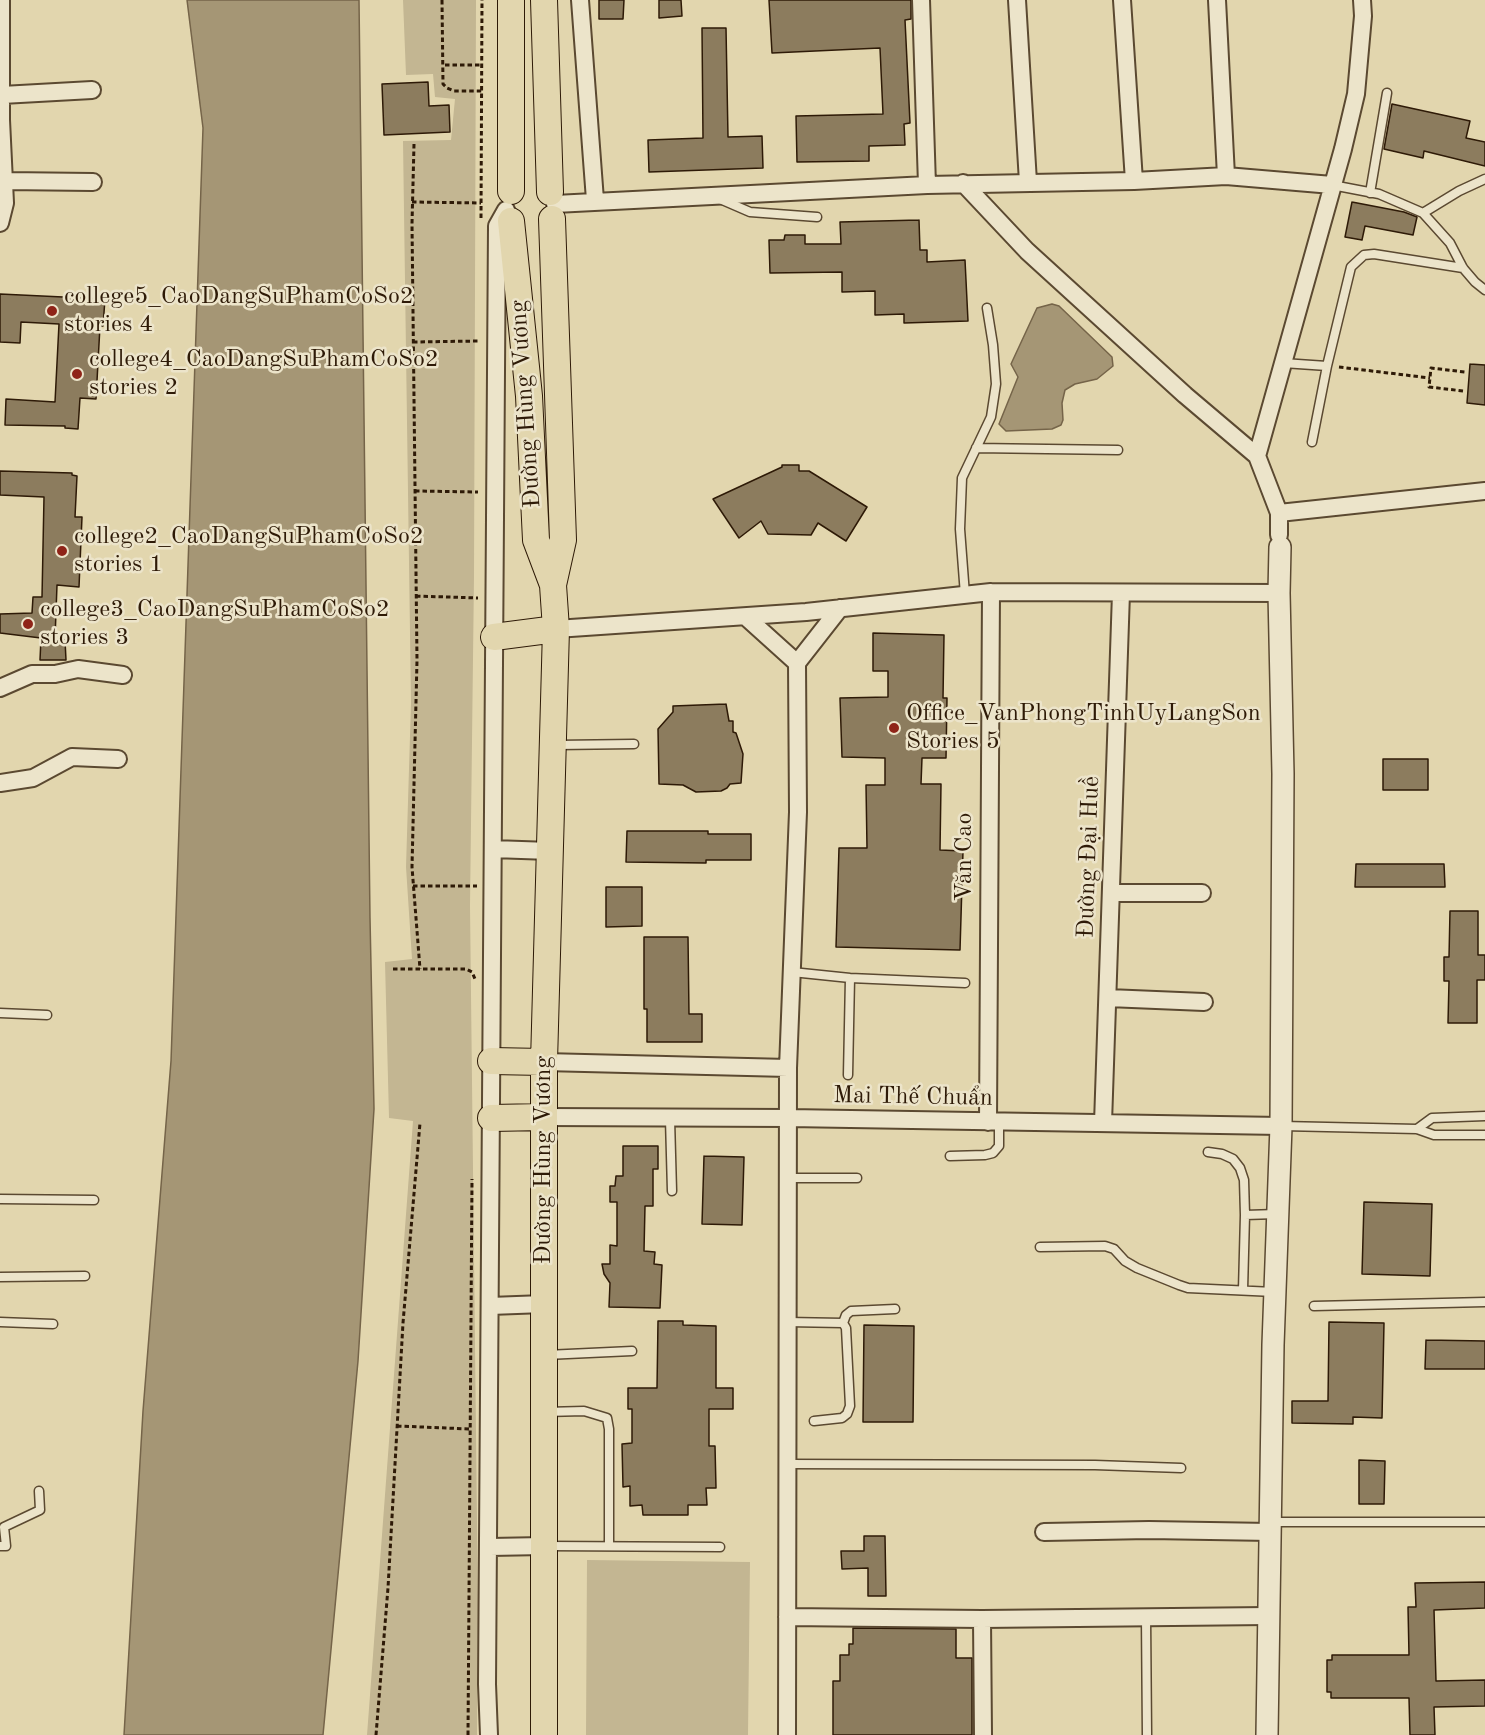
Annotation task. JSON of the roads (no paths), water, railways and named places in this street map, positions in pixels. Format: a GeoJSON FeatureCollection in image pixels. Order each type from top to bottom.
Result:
{"type":"FeatureCollection","features":[{"type":"Feature","properties":{"kind":"main road","name":"Đường Hùng Vương"},"geometry":{"type":"LineString","coordinates":[[511,0],[509,207],[529,396],[536,540],[552,585],[556,629],[544,1062],[544,1735]]}},
{"type":"Feature","properties":{"kind":"main road","name":"Đường Hùng Vương"},"geometry":{"type":"LineString","coordinates":[[544,0],[563,540],[552,585]]}},
{"type":"Feature","properties":{"kind":"main road"},"geometry":{"type":"LineString","coordinates":[[526,182],[535,182],[543,186],[552,205],[545,226],[527,231],[518,228],[509,207],[518,185],[526,182]]}},
{"type":"Feature","properties":{"kind":"main road"},"geometry":{"type":"LineString","coordinates":[[494,637],[556,629]]}},
{"type":"Feature","properties":{"kind":"main road"},"geometry":{"type":"LineString","coordinates":[[491,1061],[544,1062]]}},
{"type":"Feature","properties":{"kind":"main road"},"geometry":{"type":"LineString","coordinates":[[491,1118],[544,1117]]}},
{"type":"Feature","properties":{"kind":"street"},"geometry":{"type":"LineString","coordinates":[[0,223],[5,203],[1,119],[1,0]]}},
{"type":"Feature","properties":{"kind":"street"},"geometry":{"type":"LineString","coordinates":[[580,0],[595,200]]}},
{"type":"Feature","properties":{"kind":"street"},"geometry":{"type":"LineString","coordinates":[[921,0],[927,185]]}},
{"type":"Feature","properties":{"kind":"street"},"geometry":{"type":"LineString","coordinates":[[1017,0],[1029,182]]}},
{"type":"Feature","properties":{"kind":"street"},"geometry":{"type":"LineString","coordinates":[[1122,0],[1134,180]]}},
{"type":"Feature","properties":{"kind":"street"},"geometry":{"type":"LineString","coordinates":[[1217,0],[1226,176]]}},
{"type":"Feature","properties":{"kind":"street"},"geometry":{"type":"LineString","coordinates":[[1257,456],[1356,94],[1363,16],[1362,0]]}},
{"type":"Feature","properties":{"kind":"street"},"geometry":{"type":"LineString","coordinates":[[2,95],[92,90]]}},
{"type":"Feature","properties":{"kind":"street"},"geometry":{"type":"LineString","coordinates":[[552,205],[595,200],[963,183],[1226,176],[1332,185]]}},
{"type":"Feature","properties":{"kind":"street"},"geometry":{"type":"LineString","coordinates":[[5,181],[93,182]]}},
{"type":"Feature","properties":{"kind":"street"},"geometry":{"type":"LineString","coordinates":[[963,183],[1027,251],[1185,395],[1257,456],[1279,513],[1282,774],[1281,1126],[1268,1616],[1268,1735]]}},
{"type":"Feature","properties":{"kind":"street"},"geometry":{"type":"LineString","coordinates":[[489,1735],[487,1684],[490,1547],[496,226],[509,207]]}},
{"type":"Feature","properties":{"kind":"street"},"geometry":{"type":"LineString","coordinates":[[1279,513],[1485,491]]}},
{"type":"Feature","properties":{"kind":"street"},"geometry":{"type":"LineString","coordinates":[[556,629],[746,617],[991,592],[1279,593]]}},
{"type":"Feature","properties":{"kind":"street","name":"Văn Cao"},"geometry":{"type":"LineString","coordinates":[[991,592],[993,1122]]}},
{"type":"Feature","properties":{"kind":"street","name":"Đường Đại Huề"},"geometry":{"type":"LineString","coordinates":[[1103,1123],[1121,593]]}},
{"type":"Feature","properties":{"kind":"street"},"geometry":{"type":"LineString","coordinates":[[786,1735],[788,1068],[798,812],[797,663],[840,608]]}},
{"type":"Feature","properties":{"kind":"street"},"geometry":{"type":"LineString","coordinates":[[746,617],[797,663]]}},
{"type":"Feature","properties":{"kind":"street"},"geometry":{"type":"LineString","coordinates":[[0,688],[32,674],[56,674],[78,669],[123,675]]}},
{"type":"Feature","properties":{"kind":"street"},"geometry":{"type":"LineString","coordinates":[[0,783],[33,778],[72,757],[118,759]]}},
{"type":"Feature","properties":{"kind":"street"},"geometry":{"type":"LineString","coordinates":[[493,849],[550,851]]}},
{"type":"Feature","properties":{"kind":"street"},"geometry":{"type":"LineString","coordinates":[[1112,893],[1202,893]]}},
{"type":"Feature","properties":{"kind":"street"},"geometry":{"type":"LineString","coordinates":[[1108,999],[1204,1002]]}},
{"type":"Feature","properties":{"kind":"street"},"geometry":{"type":"LineString","coordinates":[[544,1062],[788,1068]]}},
{"type":"Feature","properties":{"kind":"street","name":"Mai Thế Chuẩn"},"geometry":{"type":"LineString","coordinates":[[544,1117],[789,1118],[1281,1126]]}},
{"type":"Feature","properties":{"kind":"street"},"geometry":{"type":"LineString","coordinates":[[490,1306],[544,1304]]}},
{"type":"Feature","properties":{"kind":"street"},"geometry":{"type":"LineString","coordinates":[[1044,1532],[1272,1527]]}},
{"type":"Feature","properties":{"kind":"street"},"geometry":{"type":"LineString","coordinates":[[490,1547],[544,1546]]}},
{"type":"Feature","properties":{"kind":"street"},"geometry":{"type":"LineString","coordinates":[[786,1617],[982,1619],[1268,1616]]}},
{"type":"Feature","properties":{"kind":"street"},"geometry":{"type":"LineString","coordinates":[[982,1619],[983,1735]]}},
{"type":"Feature","properties":{"kind":"lane"},"geometry":{"type":"LineString","coordinates":[[1370,193],[1387,93]]}},
{"type":"Feature","properties":{"kind":"lane"},"geometry":{"type":"LineString","coordinates":[[1423,213],[1459,191],[1485,179]]}},
{"type":"Feature","properties":{"kind":"lane"},"geometry":{"type":"LineString","coordinates":[[1332,185],[1379,194],[1423,213],[1450,243],[1463,268],[1485,290]]}},
{"type":"Feature","properties":{"kind":"lane"},"geometry":{"type":"LineString","coordinates":[[711,195],[750,212],[817,217]]}},
{"type":"Feature","properties":{"kind":"lane"},"geometry":{"type":"LineString","coordinates":[[1312,442],[1327,366],[1351,267],[1364,255],[1374,254],[1463,268]]}},
{"type":"Feature","properties":{"kind":"lane"},"geometry":{"type":"LineString","coordinates":[[965,595],[960,529],[962,478],[991,417],[996,384],[987,308]]}},
{"type":"Feature","properties":{"kind":"lane"},"geometry":{"type":"LineString","coordinates":[[1282,363],[1327,366]]}},
{"type":"Feature","properties":{"kind":"lane"},"geometry":{"type":"LineString","coordinates":[[976,448],[1118,450]]}},
{"type":"Feature","properties":{"kind":"lane"},"geometry":{"type":"LineString","coordinates":[[553,745],[634,744]]}},
{"type":"Feature","properties":{"kind":"lane"},"geometry":{"type":"LineString","coordinates":[[792,972],[850,978],[965,983]]}},
{"type":"Feature","properties":{"kind":"lane"},"geometry":{"type":"LineString","coordinates":[[848,1075],[850,978]]}},
{"type":"Feature","properties":{"kind":"lane"},"geometry":{"type":"LineString","coordinates":[[0,1013],[47,1015]]}},
{"type":"Feature","properties":{"kind":"lane"},"geometry":{"type":"LineString","coordinates":[[1418,1129],[1432,1118],[1485,1116]]}},
{"type":"Feature","properties":{"kind":"lane"},"geometry":{"type":"LineString","coordinates":[[670,1119],[672,1191]]}},
{"type":"Feature","properties":{"kind":"lane"},"geometry":{"type":"LineString","coordinates":[[950,1156],[985,1155],[993,1152],[999,1146],[993,1122]]}},
{"type":"Feature","properties":{"kind":"lane"},"geometry":{"type":"LineString","coordinates":[[1281,1126],[1418,1129],[1434,1135],[1485,1135]]}},
{"type":"Feature","properties":{"kind":"lane"},"geometry":{"type":"LineString","coordinates":[[1208,1152],[1222,1154],[1233,1159],[1240,1168],[1244,1180],[1243,1290]]}},
{"type":"Feature","properties":{"kind":"lane"},"geometry":{"type":"LineString","coordinates":[[788,1178],[856,1178]]}},
{"type":"Feature","properties":{"kind":"lane"},"geometry":{"type":"LineString","coordinates":[[0,1199],[94,1200]]}},
{"type":"Feature","properties":{"kind":"lane"},"geometry":{"type":"LineString","coordinates":[[1245,1215],[1277,1214]]}},
{"type":"Feature","properties":{"kind":"lane"},"geometry":{"type":"LineString","coordinates":[[1040,1247],[1105,1246],[1114,1249],[1125,1261],[1137,1268],[1179,1286],[1275,1292]]}},
{"type":"Feature","properties":{"kind":"lane"},"geometry":{"type":"LineString","coordinates":[[0,1277],[86,1276]]}},
{"type":"Feature","properties":{"kind":"lane"},"geometry":{"type":"LineString","coordinates":[[1314,1306],[1485,1302]]}},
{"type":"Feature","properties":{"kind":"lane"},"geometry":{"type":"LineString","coordinates":[[814,1421],[842,1418],[847,1414],[850,1406],[848,1335],[843,1323],[846,1315],[851,1311],[895,1309]]}},
{"type":"Feature","properties":{"kind":"lane"},"geometry":{"type":"LineString","coordinates":[[0,1322],[53,1324]]}},
{"type":"Feature","properties":{"kind":"lane"},"geometry":{"type":"LineString","coordinates":[[787,1322],[843,1323]]}},
{"type":"Feature","properties":{"kind":"lane"},"geometry":{"type":"LineString","coordinates":[[544,1355],[632,1351]]}},
{"type":"Feature","properties":{"kind":"lane"},"geometry":{"type":"LineString","coordinates":[[544,1412],[584,1411],[607,1418],[609,1429],[609,1546]]}},
{"type":"Feature","properties":{"kind":"lane"},"geometry":{"type":"LineString","coordinates":[[786,1464],[1095,1465],[1181,1468]]}},
{"type":"Feature","properties":{"kind":"lane"},"geometry":{"type":"LineString","coordinates":[[0,1546],[6,1546],[4,1527],[40,1510],[39,1491]]}},
{"type":"Feature","properties":{"kind":"lane"},"geometry":{"type":"LineString","coordinates":[[1272,1527],[1485,1522]]}},
{"type":"Feature","properties":{"kind":"lane"},"geometry":{"type":"LineString","coordinates":[[544,1546],[720,1547]]}},
{"type":"Feature","properties":{"kind":"lane"},"geometry":{"type":"LineString","coordinates":[[1146,1617],[1147,1735]]}},
{"type":"Feature","properties":{"kind":"place","name":"college5_CaoDangSuPhamCoSo2 stories 4"},"geometry":{"type":"Point","coordinates":[52,311]}},
{"type":"Feature","properties":{"kind":"place","name":"college4_CaoDangSuPhamCoSo2 stories 2"},"geometry":{"type":"Point","coordinates":[77,374]}},
{"type":"Feature","properties":{"kind":"place","name":"college2_CaoDangSuPhamCoSo2 stories 1"},"geometry":{"type":"Point","coordinates":[62,551]}},
{"type":"Feature","properties":{"kind":"place","name":"college3_CaoDangSuPhamCoSo2 stories 3"},"geometry":{"type":"Point","coordinates":[28,624]}},
{"type":"Feature","properties":{"kind":"place","name":"Office_VanPhongTinhUyLangSon Stories 5"},"geometry":{"type":"Point","coordinates":[894,728]}}]}
